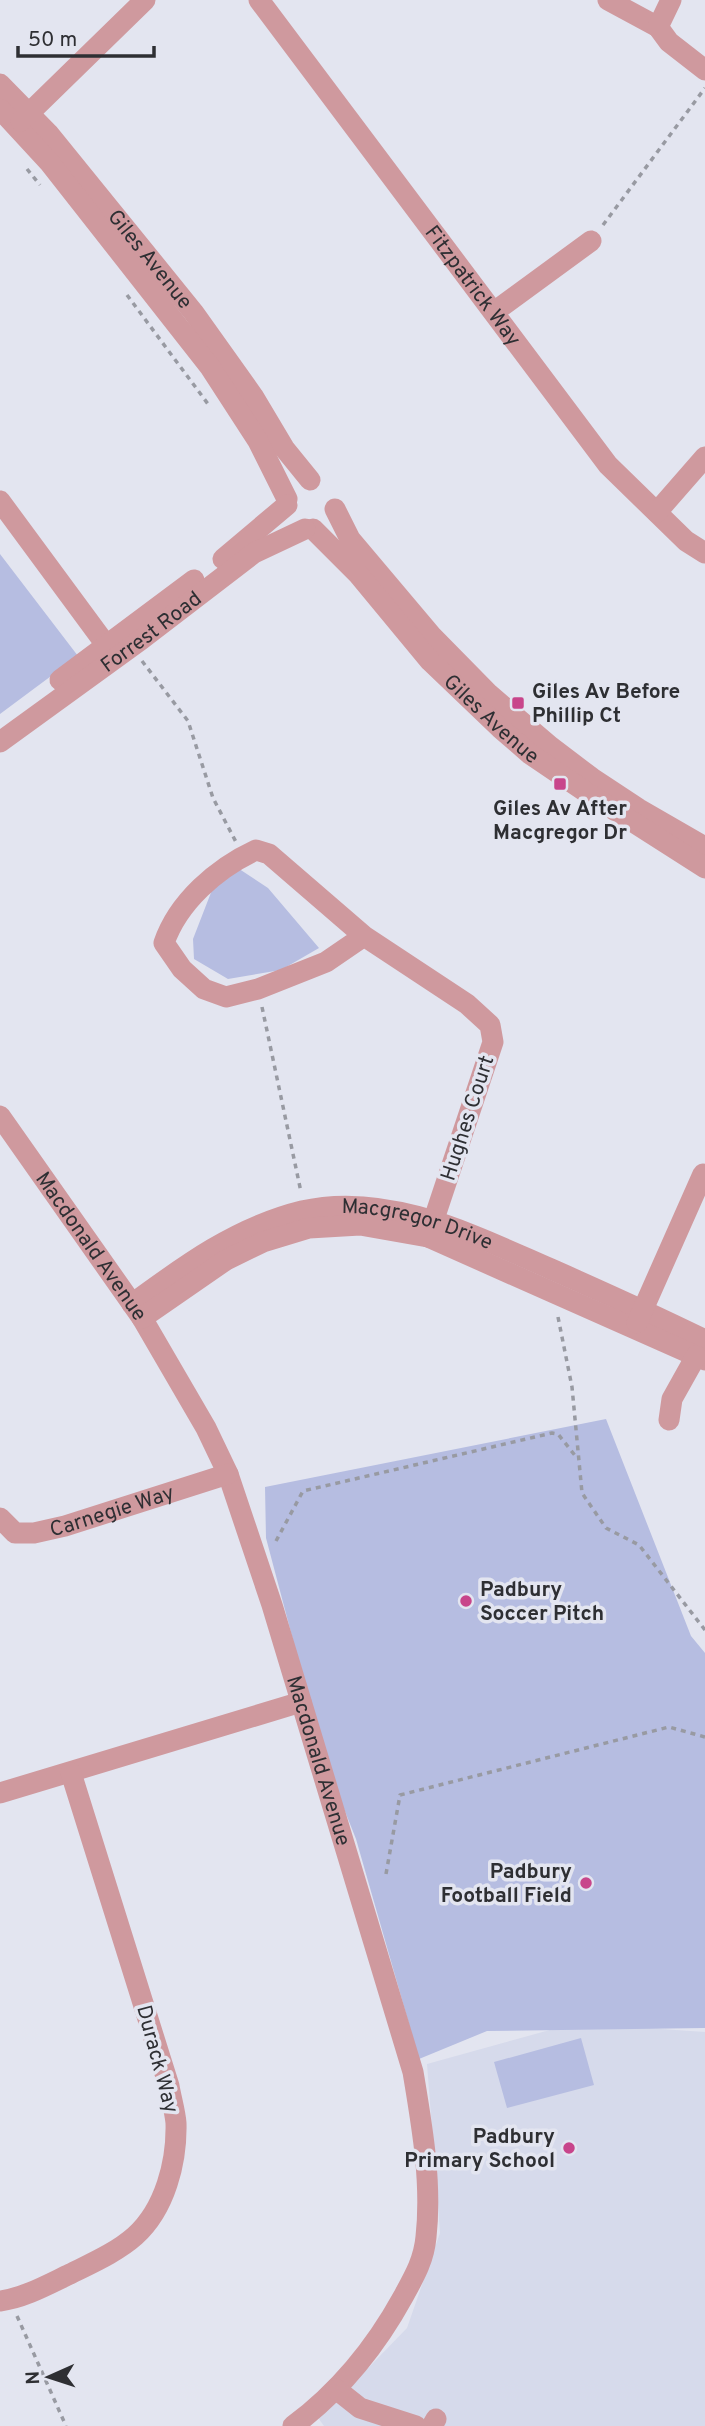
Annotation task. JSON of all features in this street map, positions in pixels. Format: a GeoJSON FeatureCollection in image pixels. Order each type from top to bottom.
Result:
{"type":"FeatureCollection","features":[{"type":"Feature","properties":{"kind":"street"},"geometry":{"type":"LineString","coordinates":[[23,119],[145,0]]}},
{"type":"Feature","properties":{"kind":"street","name":"Fitzpatrick Way"},"geometry":{"type":"LineString","coordinates":[[259,0],[608,465],[686,541],[705,553]]}},
{"type":"Feature","properties":{"kind":"street"},"geometry":{"type":"LineString","coordinates":[[608,0],[658,27],[669,42],[705,70]]}},
{"type":"Feature","properties":{"kind":"street"},"geometry":{"type":"LineString","coordinates":[[658,27],[671,0]]}},
{"type":"Feature","properties":{"kind":"street","name":"Giles Avenue"},"geometry":{"type":"LineString","coordinates":[[0,84],[118,248],[210,368],[252,431],[287,502]]}},
{"type":"Feature","properties":{"kind":"street","name":"Giles Avenue"},"geometry":{"type":"LineString","coordinates":[[0,109],[23,119],[194,313],[253,396],[284,448],[326,491],[350,539],[432,635],[489,694],[551,747],[592,778],[700,849]]}},
{"type":"Feature","properties":{"kind":"street"},"geometry":{"type":"LineString","coordinates":[[494,312],[591,241]]}},
{"type":"Feature","properties":{"kind":"street"},"geometry":{"type":"LineString","coordinates":[[657,512],[705,457]]}},
{"type":"Feature","properties":{"kind":"street"},"geometry":{"type":"LineString","coordinates":[[297,484],[326,491],[328,522],[309,529],[291,519],[287,502],[297,484]]}},
{"type":"Feature","properties":{"kind":"street"},"geometry":{"type":"LineString","coordinates":[[0,501],[111,652]]}},
{"type":"Feature","properties":{"kind":"street","name":"Forrest Road"},"geometry":{"type":"LineString","coordinates":[[0,742],[235,550],[287,502]]}},
{"type":"Feature","properties":{"kind":"street","name":"Giles Avenue"},"geometry":{"type":"LineString","coordinates":[[309,529],[358,574],[430,661],[530,754],[586,792],[700,849]]}},
{"type":"Feature","properties":{"kind":"street","name":"Forrest Road"},"geometry":{"type":"LineString","coordinates":[[0,726],[111,652],[142,639],[254,553],[309,529]]}},
{"type":"Feature","properties":{"kind":"street","name":"Hughes Court"},"geometry":{"type":"LineString","coordinates":[[243,856],[256,850],[269,854],[364,936],[467,1004],[490,1025],[493,1042],[430,1229]]}},
{"type":"Feature","properties":{"kind":"street"},"geometry":{"type":"LineString","coordinates":[[243,856],[197,890],[171,923],[164,943],[182,969],[204,989],[226,997],[258,989],[326,962],[364,936]]}},
{"type":"Feature","properties":{"kind":"street","name":"Macdonald Avenue"},"geometry":{"type":"LineString","coordinates":[[0,1116],[137,1311],[206,1428],[228,1475],[272,1605],[413,2072],[423,2137],[427,2192],[426,2239],[419,2267],[362,2362],[336,2389],[293,2426]]}},
{"type":"Feature","properties":{"kind":"street"},"geometry":{"type":"LineString","coordinates":[[639,1319],[703,1174]]}},
{"type":"Feature","properties":{"kind":"street","name":"Macgregor Drive"},"geometry":{"type":"LineString","coordinates":[[137,1311],[197,1257],[230,1238],[261,1224],[324,1208],[366,1209],[404,1214],[566,1298],[639,1319]]}},
{"type":"Feature","properties":{"kind":"street","name":"Macgregor Drive"},"geometry":{"type":"LineString","coordinates":[[137,1311],[226,1260],[289,1233],[309,1228],[360,1225],[430,1229],[639,1319],[702,1352]]}},
{"type":"Feature","properties":{"kind":"street"},"geometry":{"type":"LineString","coordinates":[[668,1420],[672,1399],[702,1352]]}},
{"type":"Feature","properties":{"kind":"street","name":"Carnegie Way"},"geometry":{"type":"LineString","coordinates":[[0,1518],[15,1533],[34,1533],[65,1526],[228,1475]]}},
{"type":"Feature","properties":{"kind":"street"},"geometry":{"type":"LineString","coordinates":[[0,1793],[301,1702]]}},
{"type":"Feature","properties":{"kind":"street","name":"Durack Way"},"geometry":{"type":"LineString","coordinates":[[5,2300],[98,2260],[135,2236],[153,2213],[175,2155],[176,2120],[169,2086],[71,1773]]}},
{"type":"Feature","properties":{"kind":"street"},"geometry":{"type":"LineString","coordinates":[[336,2389],[360,2408],[416,2426]]}},
{"type":"Feature","properties":{"kind":"path"},"geometry":{"type":"LineString","coordinates":[[591,241],[705,88]]}},
{"type":"Feature","properties":{"kind":"path"},"geometry":{"type":"LineString","coordinates":[[22,164],[40,185]]}},
{"type":"Feature","properties":{"kind":"path"},"geometry":{"type":"LineString","coordinates":[[122,290],[213,410]]}},
{"type":"Feature","properties":{"kind":"path"},"geometry":{"type":"LineString","coordinates":[[142,639],[140,658],[188,721],[213,798],[243,856]]}},
{"type":"Feature","properties":{"kind":"path"},"geometry":{"type":"LineString","coordinates":[[258,989],[305,1211]]}},
{"type":"Feature","properties":{"kind":"path"},"geometry":{"type":"LineString","coordinates":[[566,1298],[558,1316],[572,1387],[582,1493],[606,1528],[639,1545],[705,1630]]}},
{"type":"Feature","properties":{"kind":"path"},"geometry":{"type":"LineString","coordinates":[[276,1541],[303,1491],[552,1433],[558,1434],[578,1460]]}},
{"type":"Feature","properties":{"kind":"path"},"geometry":{"type":"LineString","coordinates":[[386,1874],[400,1795],[668,1727],[705,1737]]}},
{"type":"Feature","properties":{"kind":"path"},"geometry":{"type":"LineString","coordinates":[[5,2300],[66,2426]]}},
{"type":"Feature","properties":{"kind":"shaded area"},"geometry":{"type":"Polygon","coordinates":[[[0,554],[78,656],[0,714],[0,554]]]}},
{"type":"Feature","properties":{"kind":"shaded area"},"geometry":{"type":"Polygon","coordinates":[[[224,859],[268,888],[319,948],[281,970],[228,979],[194,959],[193,939],[224,859]]]}},
{"type":"Feature","properties":{"kind":"shaded area"},"geometry":{"type":"Polygon","coordinates":[[[606,1419],[691,1636],[705,1653],[705,2028],[487,2031],[419,2059],[356,1839],[325,1761],[266,1538],[265,1487],[606,1419]]]}},
{"type":"Feature","properties":{"kind":"shaded area","name":"Padbury Primary School"},"geometry":{"type":"Polygon","coordinates":[[[575,2023],[705,2032],[705,2426],[324,2426],[316,2415],[342,2395],[407,2328],[440,2233],[427,2064],[575,2023]]]}},
{"type":"Feature","properties":{"kind":"shaded area"},"geometry":{"type":"Polygon","coordinates":[[[581,2038],[594,2085],[507,2108],[494,2062],[581,2038]]]}},
{"type":"Feature","properties":{"kind":"place","name":"Giles Av Before Phillip Ct"},"geometry":{"type":"Point","coordinates":[518,703]}},
{"type":"Feature","properties":{"kind":"place","name":"Giles Av After Macgregor Dr"},"geometry":{"type":"Point","coordinates":[560,784]}},
{"type":"Feature","properties":{"kind":"place","name":"Padbury Soccer Pitch"},"geometry":{"type":"Point","coordinates":[466,1601]}},
{"type":"Feature","properties":{"kind":"place","name":"Padbury Football Field"},"geometry":{"type":"Point","coordinates":[586,1883]}},
{"type":"Feature","properties":{"kind":"place","name":"Padbury Primary School"},"geometry":{"type":"Point","coordinates":[569,2148]}}]}
